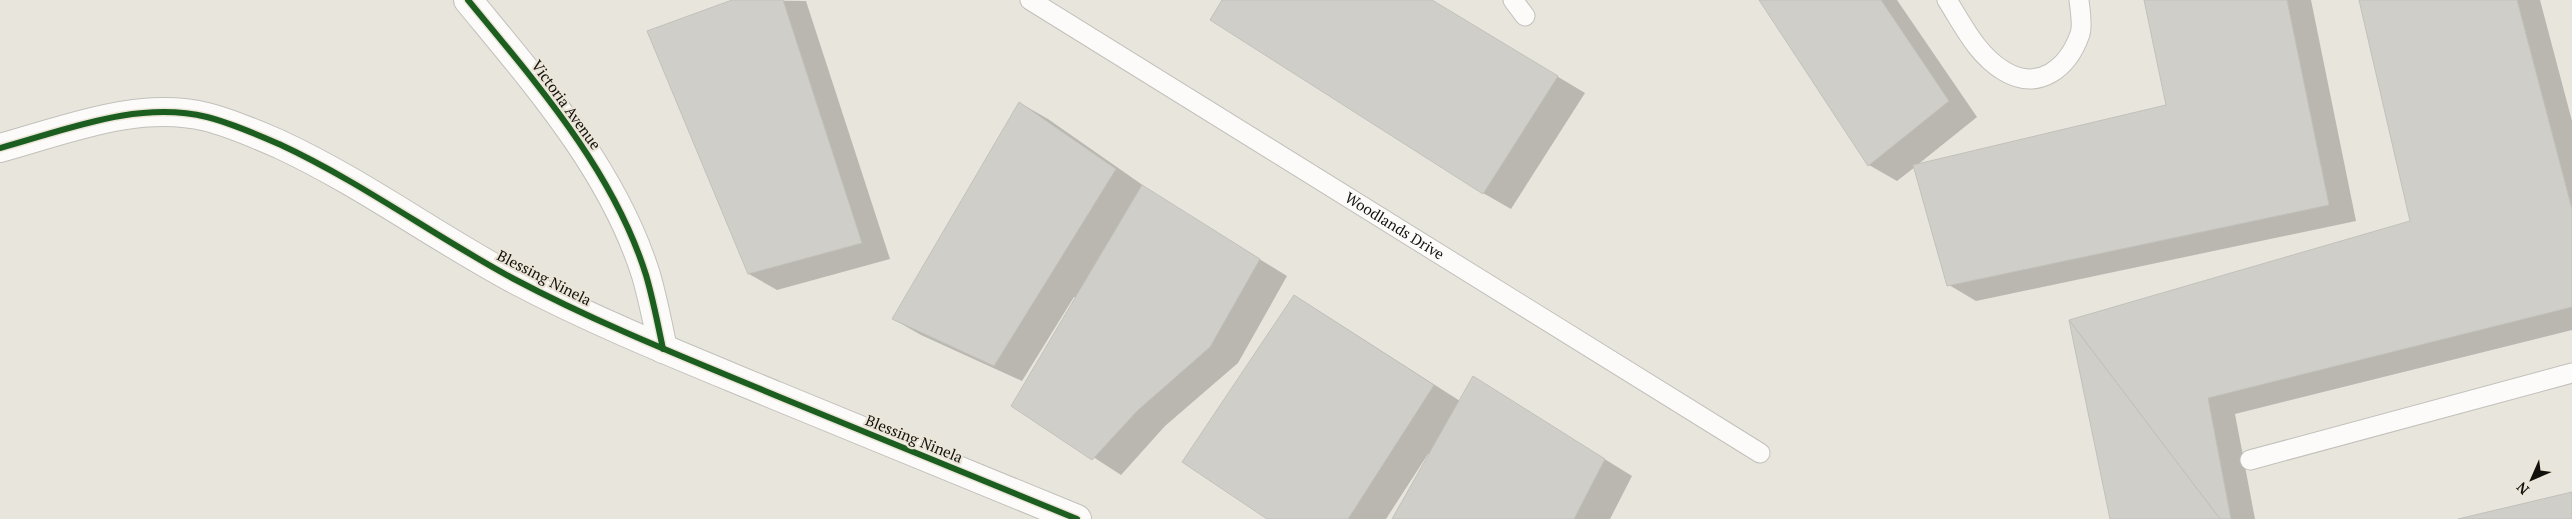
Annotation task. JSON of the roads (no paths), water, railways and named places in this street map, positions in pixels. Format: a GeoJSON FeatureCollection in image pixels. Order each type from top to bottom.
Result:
{"type":"FeatureCollection","features":[{"type":"Feature","properties":{"kind":"street","name":"Victoria Avenue"},"geometry":{"type":"LineString","coordinates":[[468,0],[566,121],[598,173],[628,230],[646,275],[663,349]]}},
{"type":"Feature","properties":{"kind":"street","name":"Blessing Ninela"},"geometry":{"type":"LineString","coordinates":[[0,148],[104,119],[160,111],[207,117],[259,135],[309,158],[367,190],[512,278],[663,349],[1077,519]]}},
{"type":"Feature","properties":{"kind":"lane","name":"Woodlands Drive"},"geometry":{"type":"LineString","coordinates":[[1030,0],[1760,453]]}},
{"type":"Feature","properties":{"kind":"lane"},"geometry":{"type":"LineString","coordinates":[[1513,0],[1525,16]]}},
{"type":"Feature","properties":{"kind":"lane"},"geometry":{"type":"LineString","coordinates":[[1947,0],[1977,48],[2004,71],[2029,81],[2052,74],[2069,57],[2080,32],[2079,0]]}},
{"type":"Feature","properties":{"kind":"lane"},"geometry":{"type":"LineString","coordinates":[[2250,460],[2572,373]]}}]}
